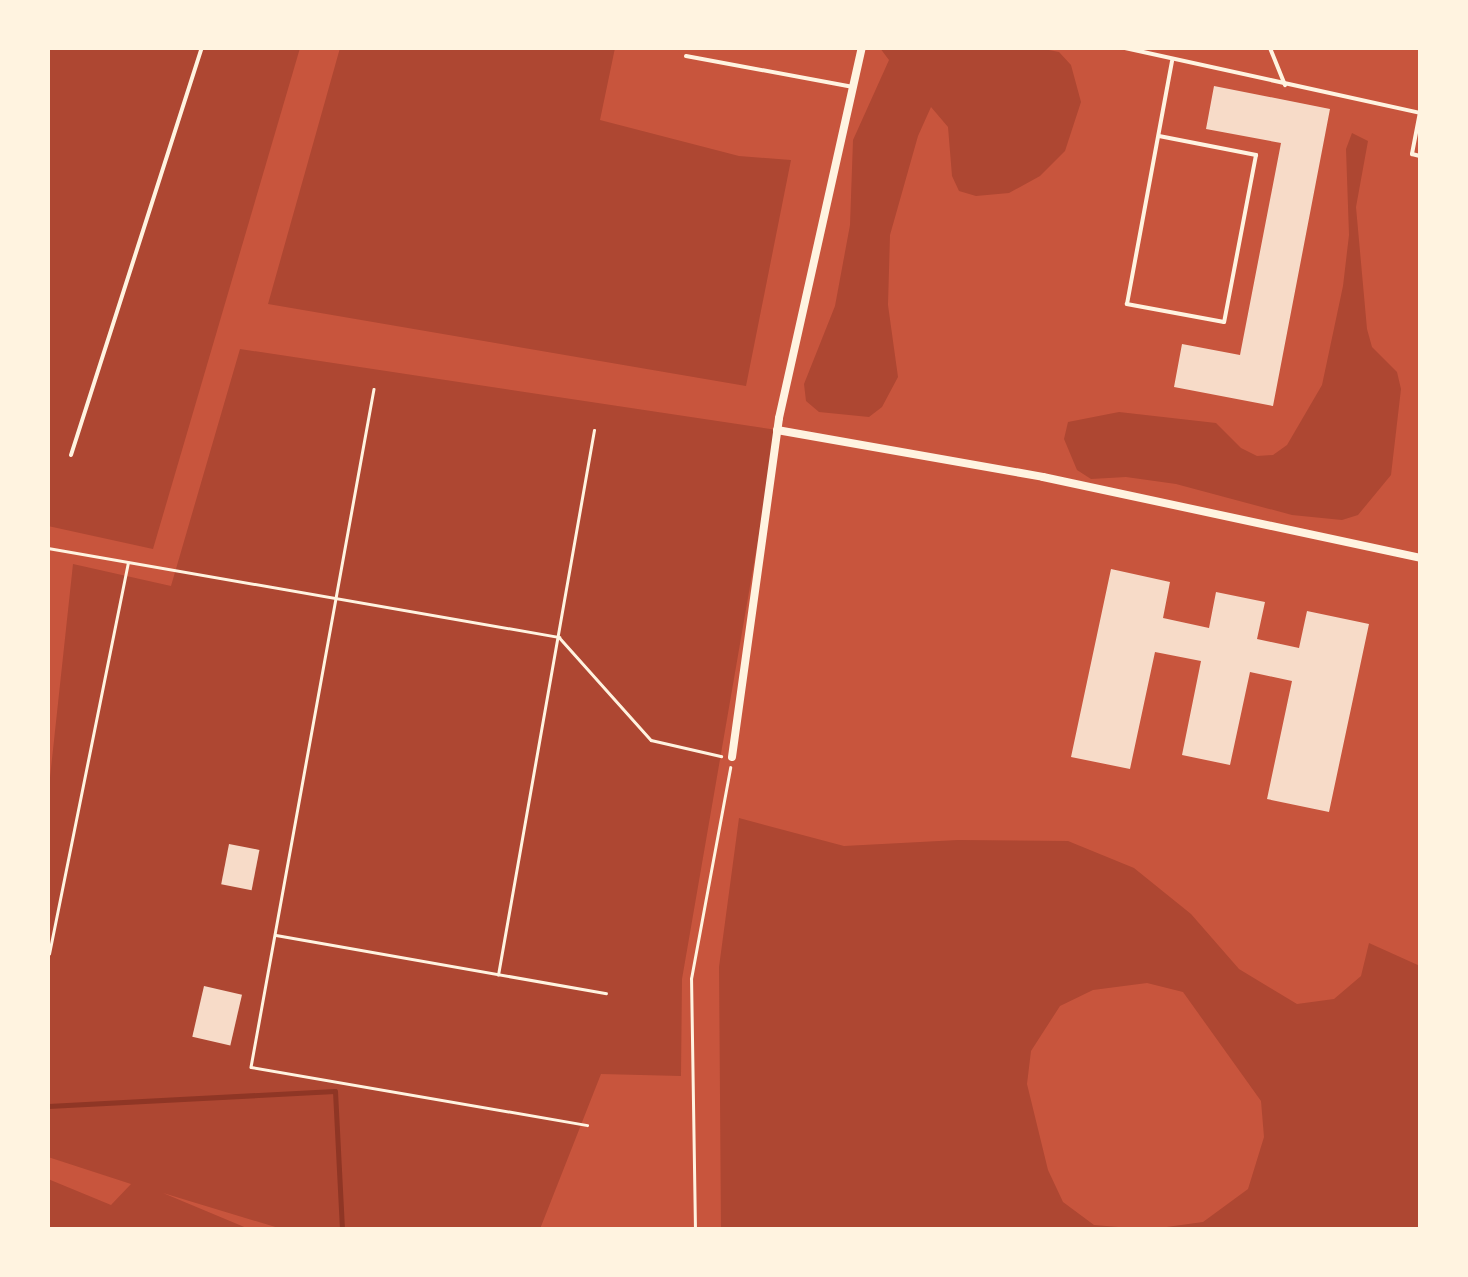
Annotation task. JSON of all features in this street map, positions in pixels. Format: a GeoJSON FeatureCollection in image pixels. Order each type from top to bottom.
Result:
{"type":"FeatureCollection","features":[{"type":"Feature","properties":{"kind":"street"},"geometry":{"type":"LineString","coordinates":[[732,757],[778,430],[862,48]]}},
{"type":"Feature","properties":{"kind":"street"},"geometry":{"type":"LineString","coordinates":[[778,430],[1043,477],[1420,558]]}},
{"type":"Feature","properties":{"kind":"lane"},"geometry":{"type":"LineString","coordinates":[[71,455],[202,48]]}},
{"type":"Feature","properties":{"kind":"lane"},"geometry":{"type":"LineString","coordinates":[[1125,48],[1420,112],[1412,154],[1420,156]]}},
{"type":"Feature","properties":{"kind":"lane"},"geometry":{"type":"LineString","coordinates":[[1270,48],[1285,85]]}},
{"type":"Feature","properties":{"kind":"lane"},"geometry":{"type":"LineString","coordinates":[[686,56],[852,86]]}},
{"type":"Feature","properties":{"kind":"lane"},"geometry":{"type":"LineString","coordinates":[[1159,136],[1256,154],[1224,322],[1127,304],[1172,61]]}},
{"type":"Feature","properties":{"kind":"path"},"geometry":{"type":"LineString","coordinates":[[374,389],[251,1066],[586,1124]]}},
{"type":"Feature","properties":{"kind":"path"},"geometry":{"type":"LineString","coordinates":[[498,975],[594,430]]}},
{"type":"Feature","properties":{"kind":"path"},"geometry":{"type":"LineString","coordinates":[[48,548],[559,638],[651,740],[732,757],[691,979],[695,1230]]}},
{"type":"Feature","properties":{"kind":"path"},"geometry":{"type":"LineString","coordinates":[[49,954],[128,562]]}},
{"type":"Feature","properties":{"kind":"path"},"geometry":{"type":"LineString","coordinates":[[275,934],[606,994]]}},
{"type":"Feature","properties":{"kind":"shaded area"},"geometry":{"type":"Polygon","coordinates":[[[48,48],[300,48],[153,549],[48,526],[48,48]]]}},
{"type":"Feature","properties":{"kind":"shaded area"},"geometry":{"type":"Polygon","coordinates":[[[340,48],[615,48],[600,120],[739,156],[791,160],[746,386],[268,304],[340,48]]]}},
{"type":"Feature","properties":{"kind":"shaded area"},"geometry":{"type":"Polygon","coordinates":[[[880,48],[1039,48],[1059,52],[1071,65],[1081,102],[1065,151],[1040,176],[1009,193],[976,196],[959,191],[952,176],[948,127],[931,107],[918,136],[890,235],[888,305],[898,377],[882,407],[869,417],[819,412],[806,401],[804,384],[835,306],[850,225],[853,140],[889,60],[880,48]]]}},
{"type":"Feature","properties":{"kind":"shaded area"},"geometry":{"type":"Polygon","coordinates":[[[1352,133],[1368,141],[1356,207],[1367,329],[1372,347],[1397,372],[1401,389],[1391,475],[1358,515],[1342,520],[1292,515],[1176,484],[1126,477],[1091,479],[1077,470],[1064,439],[1068,422],[1119,412],[1216,423],[1241,448],[1257,456],[1273,455],[1287,445],[1322,385],[1343,286],[1349,235],[1346,149],[1352,133]]]}},
{"type":"Feature","properties":{"kind":"shaded area"},"geometry":{"type":"Polygon","coordinates":[[[240,349],[777,430],[682,979],[681,1076],[601,1074],[540,1229],[282,1229],[163,1193],[249,1229],[48,1229],[48,1179],[111,1205],[131,1184],[48,1157],[48,796],[73,564],[171,586],[240,349]]]}},
{"type":"Feature","properties":{"kind":"shaded area"},"geometry":{"type":"Polygon","coordinates":[[[739,818],[844,846],[958,840],[1068,841],[1134,868],[1191,914],[1239,969],[1297,1004],[1334,999],[1361,976],[1369,943],[1420,966],[1420,1229],[1152,1229],[1203,1222],[1248,1189],[1264,1137],[1261,1101],[1183,992],[1147,983],[1093,990],[1060,1006],[1031,1051],[1027,1084],[1048,1170],[1063,1202],[1094,1225],[1143,1229],[721,1229],[719,967],[739,818]]]}},
{"type":"Feature","properties":{"kind":"building"},"geometry":{"type":"Polygon","coordinates":[[[1214,86],[1330,109],[1273,406],[1174,387],[1182,344],[1240,355],[1281,143],[1206,129],[1214,86]]]}},
{"type":"Feature","properties":{"kind":"building"},"geometry":{"type":"Polygon","coordinates":[[[1111,569],[1170,582],[1163,618],[1209,628],[1216,592],[1265,602],[1257,639],[1299,648],[1307,611],[1369,624],[1329,812],[1267,799],[1292,681],[1250,672],[1230,765],[1182,755],[1201,661],[1155,652],[1130,769],[1071,757],[1111,569]]]}},
{"type":"Feature","properties":{"kind":"building"},"geometry":{"type":"Polygon","coordinates":[[[229,844],[259,850],[252,890],[221,884],[229,844]]]}},
{"type":"Feature","properties":{"kind":"building"},"geometry":{"type":"Polygon","coordinates":[[[204,986],[242,995],[230,1045],[192,1037],[204,986]]]}},
{"type":"Feature","properties":{"kind":"waterway"},"geometry":{"type":"LineString","coordinates":[[48,1106],[335,1091],[342,1230]]}}]}
